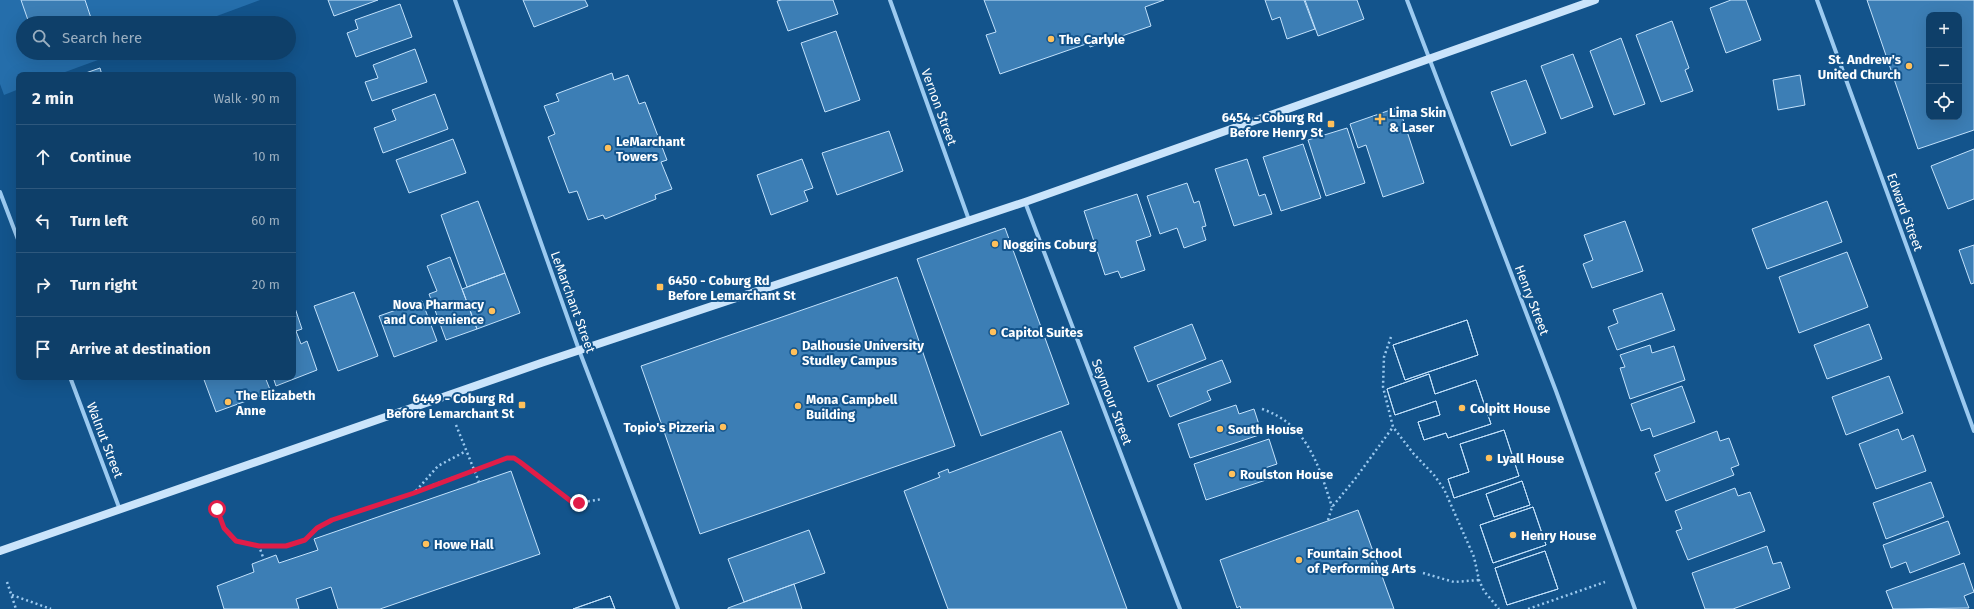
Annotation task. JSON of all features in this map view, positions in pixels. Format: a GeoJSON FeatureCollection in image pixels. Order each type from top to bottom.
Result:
{"type":"FeatureCollection","features":[{"type":"Feature","properties":{"kind":"street","name":"LeMarchant Street"},"geometry":{"type":"LineString","coordinates":[[455,0],[579,350],[678,609]]}},
{"type":"Feature","properties":{"kind":"street","name":"Vernon Street"},"geometry":{"type":"LineString","coordinates":[[890,0],[969,220]]}},
{"type":"Feature","properties":{"kind":"street","name":"Henry Street"},"geometry":{"type":"LineString","coordinates":[[1407,0],[1556,391],[1635,609]]}},
{"type":"Feature","properties":{"kind":"street"},"geometry":{"type":"LineString","coordinates":[[0,551],[120,511],[579,350],[1025,202],[1430,60],[1595,0]]}},
{"type":"Feature","properties":{"kind":"street","name":"Edward Street"},"geometry":{"type":"LineString","coordinates":[[1817,0],[1974,431]]}},
{"type":"Feature","properties":{"kind":"street"},"geometry":{"type":"LineString","coordinates":[[0,192],[16,234]]}},
{"type":"Feature","properties":{"kind":"street","name":"Seymour Street"},"geometry":{"type":"LineString","coordinates":[[1025,202],[1180,609]]}},
{"type":"Feature","properties":{"kind":"street","name":"Walnut Street"},"geometry":{"type":"LineString","coordinates":[[71,380],[120,511]]}},
{"type":"Feature","properties":{"kind":"path"},"geometry":{"type":"LineString","coordinates":[[1391,337],[1384,356],[1383,387],[1393,427],[1444,489],[1474,556],[1479,580],[1484,591],[1499,609]]}},
{"type":"Feature","properties":{"kind":"path"},"geometry":{"type":"LineString","coordinates":[[1262,409],[1277,414],[1298,431],[1322,476],[1332,507]]}},
{"type":"Feature","properties":{"kind":"path"},"geometry":{"type":"LineString","coordinates":[[456,425],[479,482]]}},
{"type":"Feature","properties":{"kind":"path"},"geometry":{"type":"LineString","coordinates":[[1328,520],[1332,507],[1355,480],[1393,427]]}},
{"type":"Feature","properties":{"kind":"path"},"geometry":{"type":"LineString","coordinates":[[414,493],[438,466],[466,451]]}},
{"type":"Feature","properties":{"kind":"path"},"geometry":{"type":"LineString","coordinates":[[217,509],[224,528],[236,541],[259,546],[286,546],[305,540],[317,528],[332,520],[414,493],[507,458],[514,458],[572,502],[579,503],[602,499]]}},
{"type":"Feature","properties":{"kind":"path"},"geometry":{"type":"LineString","coordinates":[[259,546],[264,560]]}},
{"type":"Feature","properties":{"kind":"path"},"geometry":{"type":"LineString","coordinates":[[1423,573],[1454,582],[1479,580]]}},
{"type":"Feature","properties":{"kind":"path"},"geometry":{"type":"LineString","coordinates":[[1528,609],[1623,576]]}},
{"type":"Feature","properties":{"kind":"path"},"geometry":{"type":"LineString","coordinates":[[7,582],[16,609]]}},
{"type":"Feature","properties":{"kind":"path"},"geometry":{"type":"LineString","coordinates":[[12,595],[51,609]]}},
{"type":"Feature","properties":{"kind":"shaded area"},"geometry":{"type":"Polygon","coordinates":[[[0,0],[260,0],[217,16],[16,16],[16,60],[98,60],[65,72],[16,72],[16,90],[4,95],[0,84],[0,0]]]}},
{"type":"Feature","properties":{"kind":"building"},"geometry":{"type":"Polygon","coordinates":[[[21,0],[85,0],[90,16],[27,16],[21,0]]]}},
{"type":"Feature","properties":{"kind":"building"},"geometry":{"type":"Polygon","coordinates":[[[328,0],[378,0],[334,16],[328,0]]]}},
{"type":"Feature","properties":{"kind":"building"},"geometry":{"type":"Polygon","coordinates":[[[523,0],[585,0],[588,6],[534,27],[523,0]]]}},
{"type":"Feature","properties":{"kind":"building"},"geometry":{"type":"Polygon","coordinates":[[[833,0],[838,14],[788,31],[777,1],[833,0]]]}},
{"type":"Feature","properties":{"kind":"building","name":"The Carlyle"},"geometry":{"type":"Polygon","coordinates":[[[984,0],[1164,0],[1145,7],[1151,26],[1090,47],[1089,43],[1000,74],[986,35],[996,32],[984,0]]]}},
{"type":"Feature","properties":{"kind":"building"},"geometry":{"type":"Polygon","coordinates":[[[1265,0],[1304,0],[1315,29],[1287,39],[1280,17],[1272,20],[1265,0]]]}},
{"type":"Feature","properties":{"kind":"building"},"geometry":{"type":"Polygon","coordinates":[[[1305,0],[1357,0],[1364,19],[1318,36],[1305,0]]]}},
{"type":"Feature","properties":{"kind":"building"},"geometry":{"type":"Polygon","coordinates":[[[1731,0],[1746,0],[1761,40],[1726,53],[1710,8],[1731,0]]]}},
{"type":"Feature","properties":{"kind":"building","name":"St. Andrew's United Church"},"geometry":{"type":"Polygon","coordinates":[[[1867,0],[1974,0],[1974,130],[1918,149],[1867,0]]]}},
{"type":"Feature","properties":{"kind":"building"},"geometry":{"type":"Polygon","coordinates":[[[400,4],[412,37],[356,57],[347,33],[358,29],[355,20],[400,4]]]}},
{"type":"Feature","properties":{"kind":"building"},"geometry":{"type":"Polygon","coordinates":[[[1672,21],[1689,68],[1685,70],[1693,91],[1661,102],[1636,35],[1672,21]]]}},
{"type":"Feature","properties":{"kind":"building"},"geometry":{"type":"Polygon","coordinates":[[[836,31],[860,100],[825,112],[801,43],[836,31]]]}},
{"type":"Feature","properties":{"kind":"building"},"geometry":{"type":"Polygon","coordinates":[[[1621,38],[1645,104],[1614,115],[1590,51],[1621,38]]]}},
{"type":"Feature","properties":{"kind":"building"},"geometry":{"type":"Polygon","coordinates":[[[415,49],[427,82],[372,101],[365,82],[378,78],[373,65],[415,49]]]}},
{"type":"Feature","properties":{"kind":"building"},"geometry":{"type":"Polygon","coordinates":[[[1573,54],[1593,107],[1561,119],[1541,66],[1573,54]]]}},
{"type":"Feature","properties":{"kind":"building"},"geometry":{"type":"Polygon","coordinates":[[[100,68],[101,72],[89,72],[100,68]]]}},
{"type":"Feature","properties":{"kind":"building","name":"LeMarchant Towers"},"geometry":{"type":"Polygon","coordinates":[[[612,73],[614,80],[628,75],[639,104],[645,102],[667,160],[661,162],[672,189],[655,195],[656,199],[605,219],[603,215],[588,220],[577,191],[569,193],[548,137],[555,134],[544,106],[559,101],[556,94],[612,73]]]}},
{"type":"Feature","properties":{"kind":"building"},"geometry":{"type":"Polygon","coordinates":[[[1800,75],[1805,105],[1778,110],[1773,80],[1800,75]]]}},
{"type":"Feature","properties":{"kind":"building"},"geometry":{"type":"Polygon","coordinates":[[[1526,80],[1546,133],[1511,146],[1491,92],[1526,80]]]}},
{"type":"Feature","properties":{"kind":"building"},"geometry":{"type":"Polygon","coordinates":[[[435,94],[448,129],[383,153],[374,128],[396,120],[392,110],[435,94]]]}},
{"type":"Feature","properties":{"kind":"building"},"geometry":{"type":"Polygon","coordinates":[[[1399,107],[1424,183],[1383,197],[1366,145],[1358,148],[1350,124],[1399,107]]]}},
{"type":"Feature","properties":{"kind":"building"},"geometry":{"type":"Polygon","coordinates":[[[1347,128],[1365,183],[1326,196],[1308,140],[1347,128]]]}},
{"type":"Feature","properties":{"kind":"building"},"geometry":{"type":"Polygon","coordinates":[[[889,131],[903,171],[837,195],[822,153],[889,131]]]}},
{"type":"Feature","properties":{"kind":"building"},"geometry":{"type":"Polygon","coordinates":[[[453,139],[466,173],[409,193],[396,160],[453,139]]]}},
{"type":"Feature","properties":{"kind":"building"},"geometry":{"type":"Polygon","coordinates":[[[1303,144],[1321,198],[1281,211],[1263,157],[1303,144]]]}},
{"type":"Feature","properties":{"kind":"building"},"geometry":{"type":"Polygon","coordinates":[[[1974,149],[1974,199],[1948,209],[1931,166],[1974,149]]]}},
{"type":"Feature","properties":{"kind":"building"},"geometry":{"type":"Polygon","coordinates":[[[802,159],[813,188],[804,191],[808,201],[771,215],[757,175],[802,159]]]}},
{"type":"Feature","properties":{"kind":"building"},"geometry":{"type":"Polygon","coordinates":[[[1247,159],[1259,196],[1265,194],[1272,214],[1234,226],[1215,169],[1247,159]]]}},
{"type":"Feature","properties":{"kind":"building"},"geometry":{"type":"Polygon","coordinates":[[[1187,183],[1194,203],[1199,201],[1206,226],[1202,227],[1206,240],[1184,248],[1177,228],[1160,234],[1147,196],[1187,183]]]}},
{"type":"Feature","properties":{"kind":"building"},"geometry":{"type":"Polygon","coordinates":[[[1137,194],[1151,236],[1136,241],[1145,270],[1121,278],[1118,271],[1105,275],[1084,211],[1137,194]]]}},
{"type":"Feature","properties":{"kind":"building"},"geometry":{"type":"Polygon","coordinates":[[[478,201],[505,273],[467,287],[441,215],[478,201]]]}},
{"type":"Feature","properties":{"kind":"building"},"geometry":{"type":"Polygon","coordinates":[[[1827,201],[1842,242],[1767,269],[1752,229],[1827,201]]]}},
{"type":"Feature","properties":{"kind":"building"},"geometry":{"type":"Polygon","coordinates":[[[1625,221],[1643,271],[1592,288],[1583,264],[1593,260],[1584,235],[1625,221]]]}},
{"type":"Feature","properties":{"kind":"building","name":"Capitol Suites"},"geometry":{"type":"Polygon","coordinates":[[[1005,228],[1069,404],[981,436],[917,259],[1005,228]]]}},
{"type":"Feature","properties":{"kind":"building"},"geometry":{"type":"Polygon","coordinates":[[[1974,245],[1974,283],[1971,284],[1959,250],[1974,245]]]}},
{"type":"Feature","properties":{"kind":"building"},"geometry":{"type":"Polygon","coordinates":[[[1847,252],[1868,307],[1799,333],[1779,277],[1847,252]]]}},
{"type":"Feature","properties":{"kind":"building"},"geometry":{"type":"Polygon","coordinates":[[[450,257],[477,329],[446,340],[429,294],[437,291],[427,266],[450,257]]]}},
{"type":"Feature","properties":{"kind":"building"},"geometry":{"type":"Polygon","coordinates":[[[505,273],[520,313],[477,329],[462,289],[505,273]]]}},
{"type":"Feature","properties":{"kind":"building","name":"Mona Campbell Building"},"geometry":{"type":"Polygon","coordinates":[[[897,277],[955,446],[700,534],[641,366],[897,277]]]}},
{"type":"Feature","properties":{"kind":"building"},"geometry":{"type":"Polygon","coordinates":[[[354,292],[378,356],[338,371],[314,306],[354,292]]]}},
{"type":"Feature","properties":{"kind":"building"},"geometry":{"type":"Polygon","coordinates":[[[1662,293],[1675,330],[1617,350],[1608,327],[1618,323],[1613,310],[1662,293]]]}},
{"type":"Feature","properties":{"kind":"building"},"geometry":{"type":"Polygon","coordinates":[[[422,301],[437,341],[394,357],[379,316],[422,301]]]}},
{"type":"Feature","properties":{"kind":"building"},"geometry":{"type":"Polygon","coordinates":[[[296,311],[302,329],[296,331],[296,311]]]}},
{"type":"Feature","properties":{"kind":"building"},"geometry":{"type":"Polygon","coordinates":[[[1467,320],[1478,355],[1405,380],[1393,345],[1467,320]]]}},
{"type":"Feature","properties":{"kind":"building"},"geometry":{"type":"Polygon","coordinates":[[[1467,320],[1478,355],[1405,380],[1393,345],[1467,320]]]}},
{"type":"Feature","properties":{"kind":"building"},"geometry":{"type":"Polygon","coordinates":[[[1192,324],[1206,359],[1148,382],[1134,347],[1192,324]]]}},
{"type":"Feature","properties":{"kind":"building"},"geometry":{"type":"Polygon","coordinates":[[[1869,324],[1882,359],[1827,379],[1814,345],[1869,324]]]}},
{"type":"Feature","properties":{"kind":"building"},"geometry":{"type":"Polygon","coordinates":[[[296,331],[301,344],[307,341],[317,370],[296,378],[296,331]]]}},
{"type":"Feature","properties":{"kind":"building"},"geometry":{"type":"Polygon","coordinates":[[[1650,345],[1652,353],[1674,346],[1685,380],[1630,399],[1620,368],[1625,367],[1620,355],[1650,345]]]}},
{"type":"Feature","properties":{"kind":"building"},"geometry":{"type":"Polygon","coordinates":[[[1222,360],[1231,382],[1207,391],[1211,400],[1170,417],[1157,385],[1222,360]]]}},
{"type":"Feature","properties":{"kind":"building","name":"Colpitt House"},"geometry":{"type":"Polygon","coordinates":[[[1429,374],[1435,394],[1476,380],[1491,424],[1448,438],[1446,433],[1424,440],[1418,422],[1440,415],[1436,401],[1395,415],[1387,389],[1429,374]]]}},
{"type":"Feature","properties":{"kind":"building","name":"Colpitt House"},"geometry":{"type":"Polygon","coordinates":[[[1429,374],[1435,394],[1476,380],[1491,424],[1448,438],[1446,433],[1424,440],[1418,422],[1440,415],[1436,401],[1395,415],[1387,389],[1429,374]]]}},
{"type":"Feature","properties":{"kind":"building"},"geometry":{"type":"Polygon","coordinates":[[[1889,376],[1903,413],[1846,435],[1832,397],[1889,376]]]}},
{"type":"Feature","properties":{"kind":"building","name":"The Elizabeth Anne"},"geometry":{"type":"Polygon","coordinates":[[[204,380],[266,380],[271,392],[216,412],[204,380]]]}},
{"type":"Feature","properties":{"kind":"building"},"geometry":{"type":"Polygon","coordinates":[[[274,380],[291,380],[276,386],[274,380]]]}},
{"type":"Feature","properties":{"kind":"building"},"geometry":{"type":"Polygon","coordinates":[[[1682,386],[1695,422],[1653,437],[1650,428],[1641,431],[1631,404],[1682,386]]]}},
{"type":"Feature","properties":{"kind":"building","name":"South House"},"geometry":{"type":"Polygon","coordinates":[[[1236,405],[1239,414],[1254,409],[1262,434],[1190,458],[1178,424],[1236,405]]]}},
{"type":"Feature","properties":{"kind":"building"},"geometry":{"type":"Polygon","coordinates":[[[1898,429],[1902,440],[1913,435],[1926,471],[1876,489],[1859,444],[1898,429]]]}},
{"type":"Feature","properties":{"kind":"building","name":"Lyall House"},"geometry":{"type":"Polygon","coordinates":[[[1504,430],[1519,476],[1454,498],[1448,479],[1469,472],[1460,444],[1504,430]]]}},
{"type":"Feature","properties":{"kind":"building","name":"Lyall House"},"geometry":{"type":"Polygon","coordinates":[[[1504,430],[1519,476],[1454,498],[1448,479],[1469,472],[1460,444],[1504,430]]]}},
{"type":"Feature","properties":{"kind":"building"},"geometry":{"type":"Polygon","coordinates":[[[1061,431],[1127,609],[948,609],[904,491],[940,477],[938,473],[948,469],[949,473],[1061,431]]]}},
{"type":"Feature","properties":{"kind":"building"},"geometry":{"type":"Polygon","coordinates":[[[1717,431],[1720,441],[1729,438],[1739,465],[1731,468],[1734,475],[1666,501],[1655,473],[1660,471],[1654,455],[1717,431]]]}},
{"type":"Feature","properties":{"kind":"building","name":"Roulston House"},"geometry":{"type":"Polygon","coordinates":[[[1269,439],[1277,464],[1265,468],[1269,479],[1206,500],[1194,464],[1269,439]]]}},
{"type":"Feature","properties":{"kind":"building","name":"Howe Hall"},"geometry":{"type":"Polygon","coordinates":[[[511,471],[540,554],[380,609],[338,609],[331,587],[296,599],[299,609],[224,609],[217,586],[254,572],[252,564],[276,555],[279,563],[318,550],[314,539],[511,471]]]}},
{"type":"Feature","properties":{"kind":"building","name":"Lyall House"},"geometry":{"type":"Polygon","coordinates":[[[1522,481],[1530,505],[1494,517],[1486,494],[1522,481]]]}},
{"type":"Feature","properties":{"kind":"building","name":"Lyall House"},"geometry":{"type":"Polygon","coordinates":[[[1522,481],[1530,505],[1494,517],[1486,494],[1522,481]]]}},
{"type":"Feature","properties":{"kind":"building"},"geometry":{"type":"Polygon","coordinates":[[[1931,482],[1944,517],[1886,539],[1873,503],[1931,482]]]}},
{"type":"Feature","properties":{"kind":"building"},"geometry":{"type":"Polygon","coordinates":[[[1735,488],[1738,496],[1750,492],[1765,531],[1688,560],[1676,531],[1682,529],[1675,511],[1735,488]]]}},
{"type":"Feature","properties":{"kind":"building","name":"Henry House"},"geometry":{"type":"Polygon","coordinates":[[[1533,507],[1546,545],[1493,563],[1480,525],[1533,507]]]}},
{"type":"Feature","properties":{"kind":"building","name":"Henry House"},"geometry":{"type":"Polygon","coordinates":[[[1533,507],[1546,545],[1493,563],[1480,525],[1533,507]]]}},
{"type":"Feature","properties":{"kind":"building","name":"Fountain School of Performing Arts"},"geometry":{"type":"Polygon","coordinates":[[[1358,510],[1394,609],[1241,609],[1240,606],[1237,608],[1220,560],[1358,510]]]}},
{"type":"Feature","properties":{"kind":"building"},"geometry":{"type":"Polygon","coordinates":[[[1948,521],[1960,554],[1910,573],[1906,562],[1891,568],[1883,545],[1948,521]]]}},
{"type":"Feature","properties":{"kind":"building"},"geometry":{"type":"Polygon","coordinates":[[[809,530],[825,573],[744,602],[728,559],[809,530]]]}},
{"type":"Feature","properties":{"kind":"building"},"geometry":{"type":"Polygon","coordinates":[[[1767,546],[1773,564],[1781,562],[1790,588],[1733,609],[1705,609],[1692,573],[1767,546]]]}},
{"type":"Feature","properties":{"kind":"building","name":"Henry House"},"geometry":{"type":"Polygon","coordinates":[[[1545,551],[1558,589],[1507,605],[1495,568],[1545,551]]]}},
{"type":"Feature","properties":{"kind":"building","name":"Henry House"},"geometry":{"type":"Polygon","coordinates":[[[1545,551],[1558,589],[1507,605],[1495,568],[1545,551]]]}},
{"type":"Feature","properties":{"kind":"building"},"geometry":{"type":"Polygon","coordinates":[[[1964,563],[1974,592],[1964,596],[1969,608],[1893,609],[1886,591],[1964,563]]]}},
{"type":"Feature","properties":{"kind":"building"},"geometry":{"type":"Polygon","coordinates":[[[794,584],[802,609],[728,609],[728,608],[794,584]]]}},
{"type":"Feature","properties":{"kind":"building"},"geometry":{"type":"Polygon","coordinates":[[[610,596],[615,609],[573,609],[610,596]]]}},
{"type":"Feature","properties":{"kind":"building"},"geometry":{"type":"Polygon","coordinates":[[[610,596],[615,609],[573,609],[610,596]]]}},
{"type":"Feature","properties":{"kind":"place","name":"The Carlyle"},"geometry":{"type":"Point","coordinates":[1051,39]}},
{"type":"Feature","properties":{"kind":"place","name":"St. Andrew's United Church"},"geometry":{"type":"Point","coordinates":[1909,66]}},
{"type":"Feature","properties":{"kind":"place","name":"Lima Skin & Laser"},"geometry":{"type":"Point","coordinates":[1380,119]}},
{"type":"Feature","properties":{"kind":"place","name":"6454 - Coburg Rd Before Henry St"},"geometry":{"type":"Point","coordinates":[1331,124]}},
{"type":"Feature","properties":{"kind":"place","name":"LeMarchant Towers"},"geometry":{"type":"Point","coordinates":[608,148]}},
{"type":"Feature","properties":{"kind":"place","name":"Noggins Coburg"},"geometry":{"type":"Point","coordinates":[995,244]}},
{"type":"Feature","properties":{"kind":"place","name":"6450 - Coburg Rd Before Lemarchant St"},"geometry":{"type":"Point","coordinates":[660,287]}},
{"type":"Feature","properties":{"kind":"place","name":"Nova Pharmacy and Convenience"},"geometry":{"type":"Point","coordinates":[492,311]}},
{"type":"Feature","properties":{"kind":"place","name":"Capitol Suites"},"geometry":{"type":"Point","coordinates":[993,332]}},
{"type":"Feature","properties":{"kind":"place","name":"Dalhousie University Studley Campus"},"geometry":{"type":"Point","coordinates":[794,352]}},
{"type":"Feature","properties":{"kind":"place","name":"The Elizabeth Anne"},"geometry":{"type":"Point","coordinates":[228,402]}},
{"type":"Feature","properties":{"kind":"place","name":"6449 - Coburg Rd Before Lemarchant St"},"geometry":{"type":"Point","coordinates":[522,405]}},
{"type":"Feature","properties":{"kind":"place","name":"Mona Campbell Building"},"geometry":{"type":"Point","coordinates":[798,406]}},
{"type":"Feature","properties":{"kind":"place","name":"Colpitt House"},"geometry":{"type":"Point","coordinates":[1462,408]}},
{"type":"Feature","properties":{"kind":"place","name":"Topio's Pizzeria"},"geometry":{"type":"Point","coordinates":[723,427]}},
{"type":"Feature","properties":{"kind":"place","name":"South House"},"geometry":{"type":"Point","coordinates":[1220,429]}},
{"type":"Feature","properties":{"kind":"place","name":"Lyall House"},"geometry":{"type":"Point","coordinates":[1489,458]}},
{"type":"Feature","properties":{"kind":"place","name":"Roulston House"},"geometry":{"type":"Point","coordinates":[1232,474]}},
{"type":"Feature","properties":{"kind":"place","name":"Henry House"},"geometry":{"type":"Point","coordinates":[1513,535]}},
{"type":"Feature","properties":{"kind":"place","name":"Howe Hall"},"geometry":{"type":"Point","coordinates":[426,544]}},
{"type":"Feature","properties":{"kind":"place","name":"Fountain School of Performing Arts"},"geometry":{"type":"Point","coordinates":[1299,560]}},
{"type":"Feature","properties":{"kind":"route"},"geometry":{"type":"LineString","coordinates":[[217,509],[224,528],[236,541],[259,546],[286,546],[305,540],[317,528],[332,520],[414,493],[507,458],[514,458],[572,502],[579,503]]}}]}
